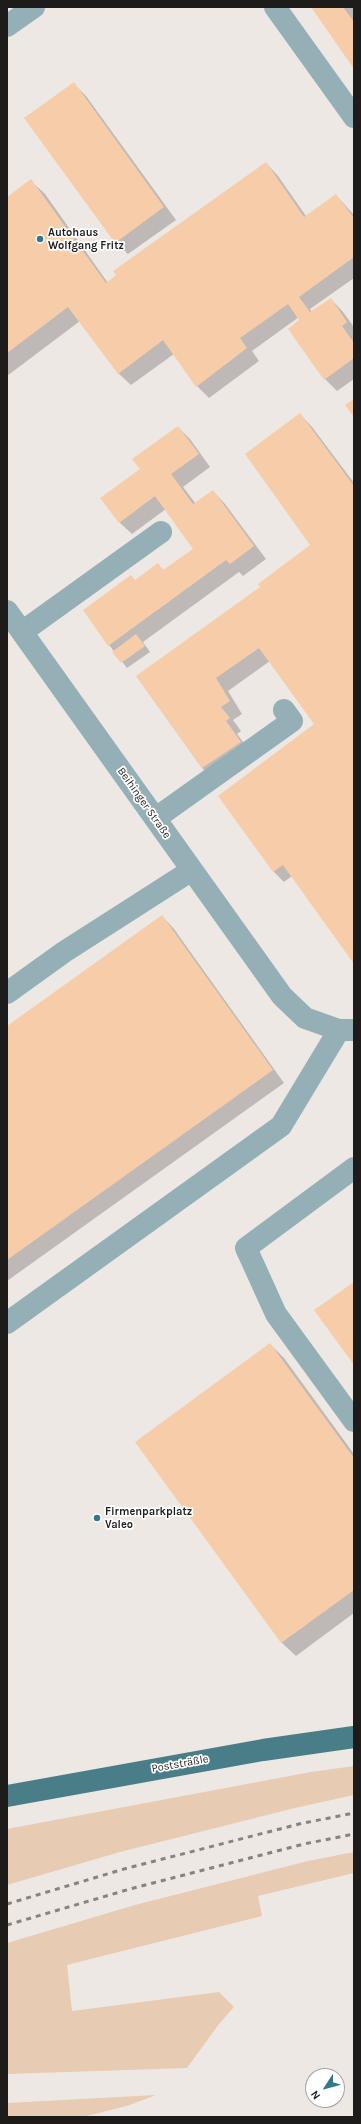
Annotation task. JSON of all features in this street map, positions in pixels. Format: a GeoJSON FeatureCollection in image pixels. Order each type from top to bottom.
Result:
{"type":"FeatureCollection","features":[{"type":"Feature","properties":{"kind":"main road","name":"Poststräßle"},"geometry":{"type":"LineString","coordinates":[[7,1796],[255,1751],[354,1737]]}},
{"type":"Feature","properties":{"kind":"street"},"geometry":{"type":"LineString","coordinates":[[7,26],[34,7]]}},
{"type":"Feature","properties":{"kind":"street"},"geometry":{"type":"LineString","coordinates":[[275,7],[354,117]]}},
{"type":"Feature","properties":{"kind":"street"},"geometry":{"type":"LineString","coordinates":[[22,632],[161,532]]}},
{"type":"Feature","properties":{"kind":"street","name":"Beihinger Straße"},"geometry":{"type":"LineString","coordinates":[[7,611],[282,996],[305,1018],[346,1030]]}},
{"type":"Feature","properties":{"kind":"street"},"geometry":{"type":"LineString","coordinates":[[156,818],[292,721],[284,710]]}},
{"type":"Feature","properties":{"kind":"street"},"geometry":{"type":"LineString","coordinates":[[7,993],[64,952],[192,870]]}},
{"type":"Feature","properties":{"kind":"street"},"geometry":{"type":"LineString","coordinates":[[7,1323],[281,1126],[346,1030]]}},
{"type":"Feature","properties":{"kind":"street"},"geometry":{"type":"LineString","coordinates":[[354,1168],[246,1248],[276,1314],[354,1422]]}},
{"type":"Feature","properties":{"kind":"shaded area"},"geometry":{"type":"Polygon","coordinates":[[[354,1766],[354,1795],[295,1808],[120,1852],[7,1885],[7,1829],[311,1772],[354,1766]]]}},
{"type":"Feature","properties":{"kind":"shaded area"},"geometry":{"type":"Polygon","coordinates":[[[354,1852],[354,1873],[258,1896],[262,1916],[67,1965],[72,2011],[219,1992],[234,2007],[219,2024],[187,2068],[7,2074],[7,1943],[135,1905],[308,1861],[354,1852]]]}},
{"type":"Feature","properties":{"kind":"shaded area"},"geometry":{"type":"Polygon","coordinates":[[[156,2095],[127,2106],[83,2117],[7,2117],[7,2103],[156,2095]]]}},
{"type":"Feature","properties":{"kind":"building"},"geometry":{"type":"Polygon","coordinates":[[[311,7],[343,7],[354,22],[354,69],[311,7]]]}},
{"type":"Feature","properties":{"kind":"building"},"geometry":{"type":"Polygon","coordinates":[[[74,82],[164,207],[115,243],[24,118],[74,82]]]}},
{"type":"Feature","properties":{"kind":"building"},"geometry":{"type":"Polygon","coordinates":[[[266,162],[304,217],[336,194],[354,218],[354,257],[299,297],[310,312],[331,298],[347,322],[342,326],[354,343],[354,358],[324,380],[288,329],[299,320],[288,304],[240,338],[247,348],[196,387],[163,340],[118,374],[68,307],[7,353],[7,197],[31,179],[106,283],[116,275],[113,271],[266,162]]]}},
{"type":"Feature","properties":{"kind":"building"},"geometry":{"type":"Polygon","coordinates":[[[354,399],[354,417],[345,405],[354,399]]]}},
{"type":"Feature","properties":{"kind":"building"},"geometry":{"type":"Polygon","coordinates":[[[300,413],[354,486],[354,964],[283,865],[273,872],[218,796],[314,724],[259,648],[216,678],[230,701],[221,707],[230,718],[226,721],[241,742],[202,768],[136,676],[260,587],[258,584],[310,545],[245,454],[300,413]]]}},
{"type":"Feature","properties":{"kind":"building"},"geometry":{"type":"Polygon","coordinates":[[[178,426],[199,454],[171,474],[193,504],[213,490],[254,546],[230,564],[226,560],[108,646],[83,610],[131,575],[135,580],[158,563],[163,570],[193,549],[155,496],[119,523],[100,498],[140,469],[132,459],[178,426]]]}},
{"type":"Feature","properties":{"kind":"building"},"geometry":{"type":"Polygon","coordinates":[[[136,634],[145,646],[121,663],[112,652],[136,634]]]}},
{"type":"Feature","properties":{"kind":"building"},"geometry":{"type":"Polygon","coordinates":[[[162,915],[273,1070],[7,1260],[7,1026],[162,915]]]}},
{"type":"Feature","properties":{"kind":"building"},"geometry":{"type":"Polygon","coordinates":[[[354,1282],[354,1365],[314,1310],[354,1282]]]}},
{"type":"Feature","properties":{"kind":"building"},"geometry":{"type":"Polygon","coordinates":[[[270,1343],[354,1458],[354,1590],[281,1643],[135,1442],[270,1343]]]}},
{"type":"Feature","properties":{"kind":"railway"},"geometry":{"type":"LineString","coordinates":[[7,1904],[124,1869],[299,1824],[354,1813]]}},
{"type":"Feature","properties":{"kind":"railway"},"geometry":{"type":"LineString","coordinates":[[7,1925],[130,1889],[304,1844],[354,1834]]}},
{"type":"Feature","properties":{"kind":"place","name":"Autohaus Wolfgang Fritz"},"geometry":{"type":"Point","coordinates":[40,239]}},
{"type":"Feature","properties":{"kind":"place","name":"Firmenparkplatz Valeo"},"geometry":{"type":"Point","coordinates":[97,1518]}}]}
